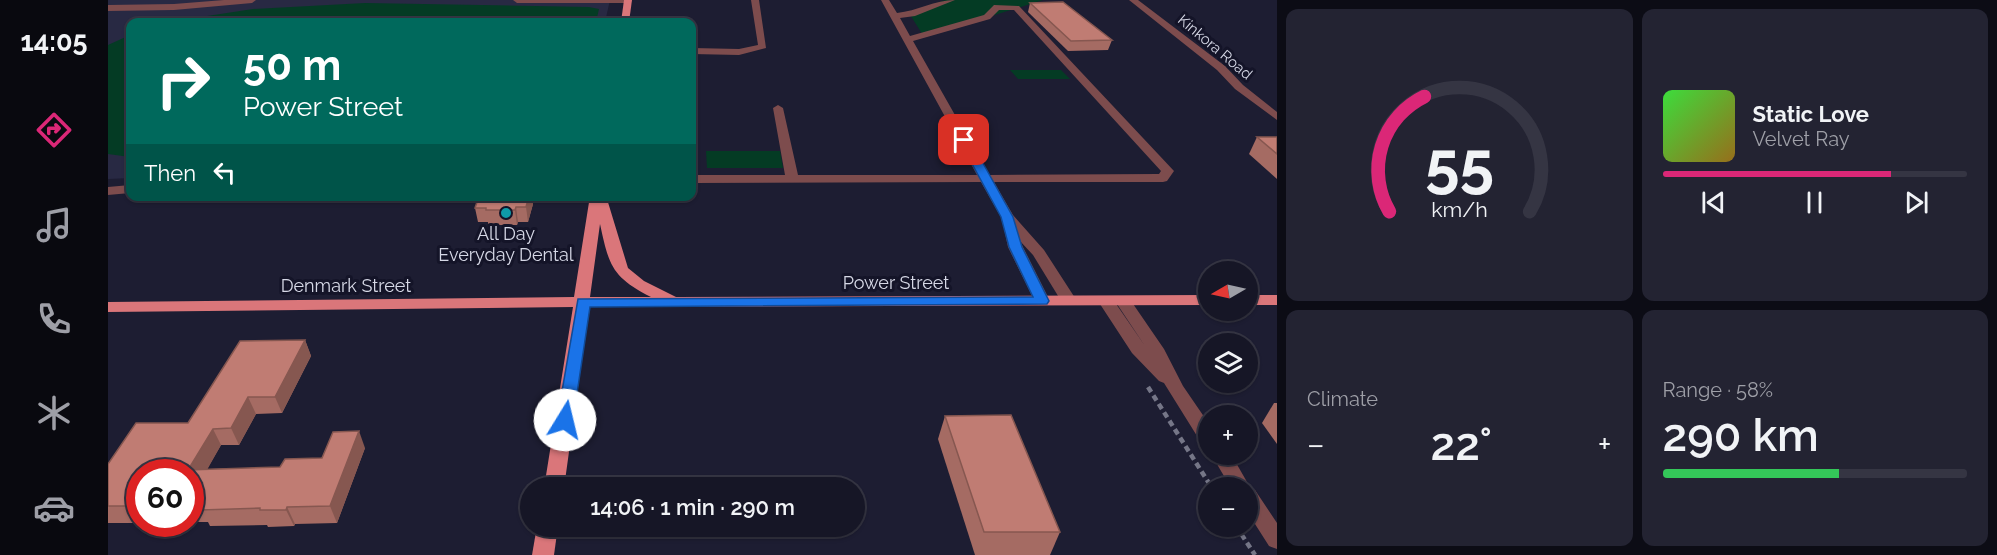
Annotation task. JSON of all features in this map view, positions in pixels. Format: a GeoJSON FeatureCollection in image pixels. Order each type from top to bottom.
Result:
{"type":"FeatureCollection","features":[{"type":"Feature","properties":{"kind":"main road"},"geometry":{"type":"LineString","coordinates":[[626,18],[628,0]]}},
{"type":"Feature","properties":{"kind":"main road"},"geometry":{"type":"LineString","coordinates":[[556,477],[597,201]]}},
{"type":"Feature","properties":{"kind":"main road"},"geometry":{"type":"LineString","coordinates":[[600,201],[608,222],[616,260],[621,269],[638,282],[674,302]]}},
{"type":"Feature","properties":{"kind":"main road","name":"Power Street"},"geometry":{"type":"LineString","coordinates":[[583,302],[1198,300]]}},
{"type":"Feature","properties":{"kind":"main road"},"geometry":{"type":"LineString","coordinates":[[1258,300],[1277,300]]}},
{"type":"Feature","properties":{"kind":"main road","name":"Denmark Street"},"geometry":{"type":"LineString","coordinates":[[108,307],[583,302]]}},
{"type":"Feature","properties":{"kind":"main road"},"geometry":{"type":"LineString","coordinates":[[543,555],[546,537]]}},
{"type":"Feature","properties":{"kind":"street"},"geometry":{"type":"LineString","coordinates":[[108,8],[174,7],[252,0]]}},
{"type":"Feature","properties":{"kind":"street"},"geometry":{"type":"LineString","coordinates":[[517,0],[628,0]]}},
{"type":"Feature","properties":{"kind":"street"},"geometry":{"type":"LineString","coordinates":[[696,51],[749,51],[764,46],[755,0]]}},
{"type":"Feature","properties":{"kind":"street"},"geometry":{"type":"LineString","coordinates":[[885,0],[1007,217],[1039,253],[1069,301]]}},
{"type":"Feature","properties":{"kind":"street"},"geometry":{"type":"LineString","coordinates":[[894,16],[912,14],[951,0]]}},
{"type":"Feature","properties":{"kind":"street","name":"Kinkora Road"},"geometry":{"type":"LineString","coordinates":[[1133,0],[1221,68],[1239,87],[1277,117]]}},
{"type":"Feature","properties":{"kind":"street"},"geometry":{"type":"LineString","coordinates":[[696,179],[1163,178],[1168,171],[1016,8],[999,6],[987,17],[908,40]]}},
{"type":"Feature","properties":{"kind":"street"},"geometry":{"type":"LineString","coordinates":[[778,108],[792,178]]}},
{"type":"Feature","properties":{"kind":"street"},"geometry":{"type":"LineString","coordinates":[[108,191],[126,189]]}},
{"type":"Feature","properties":{"kind":"street"},"geometry":{"type":"LineString","coordinates":[[1007,217],[1015,247],[1042,301]]}},
{"type":"Feature","properties":{"kind":"street"},"geometry":{"type":"LineString","coordinates":[[1106,301],[1138,349],[1175,388]]}},
{"type":"Feature","properties":{"kind":"street"},"geometry":{"type":"LineString","coordinates":[[1124,301],[1158,353],[1175,388],[1198,422]]}},
{"type":"Feature","properties":{"kind":"street"},"geometry":{"type":"LineString","coordinates":[[1258,511],[1277,540]]}},
{"type":"Feature","properties":{"kind":"path"},"geometry":{"type":"LineString","coordinates":[[1143,379],[1205,477]]}},
{"type":"Feature","properties":{"kind":"path"},"geometry":{"type":"LineString","coordinates":[[1243,537],[1255,555]]}},
{"type":"Feature","properties":{"kind":"shaded area"},"geometry":{"type":"Polygon","coordinates":[[[108,0],[610,0],[606,18],[126,18],[126,178],[108,179],[108,0]]]}},
{"type":"Feature","properties":{"kind":"green space"},"geometry":{"type":"Polygon","coordinates":[[[945,0],[1043,0],[924,37],[909,13],[945,0]]]}},
{"type":"Feature","properties":{"kind":"green space"},"geometry":{"type":"Polygon","coordinates":[[[365,3],[599,9],[597,18],[194,18],[253,9],[365,3]]]}},
{"type":"Feature","properties":{"kind":"green space"},"geometry":{"type":"Polygon","coordinates":[[[126,37],[126,156],[108,154],[108,45],[126,37]]]}},
{"type":"Feature","properties":{"kind":"green space"},"geometry":{"type":"Polygon","coordinates":[[[1010,70],[1061,70],[1070,79],[1018,79],[1010,70]]]}},
{"type":"Feature","properties":{"kind":"green space"},"geometry":{"type":"Polygon","coordinates":[[[706,151],[780,151],[783,168],[707,168],[706,151]]]}},
{"type":"Feature","properties":{"kind":"building"},"geometry":{"type":"Polygon","coordinates":[[[1063,2],[1112,40],[1071,41],[1030,3],[1063,2]]]}},
{"type":"Feature","properties":{"kind":"building"},"geometry":{"type":"Polygon","coordinates":[[[1257,137],[1277,137],[1277,154],[1257,137]]]}},
{"type":"Feature","properties":{"kind":"building"},"geometry":{"type":"Polygon","coordinates":[[[477,201],[528,201],[526,207],[516,207],[515,210],[475,208],[477,201]]]}},
{"type":"Feature","properties":{"kind":"building"},"geometry":{"type":"Polygon","coordinates":[[[305,340],[275,397],[248,397],[231,428],[213,429],[195,459],[126,459],[126,506],[108,506],[108,464],[136,423],[188,423],[240,341],[305,340]]]}},
{"type":"Feature","properties":{"kind":"building"},"geometry":{"type":"Polygon","coordinates":[[[1011,415],[1060,532],[984,532],[945,416],[1011,415]]]}},
{"type":"Feature","properties":{"kind":"building"},"geometry":{"type":"Polygon","coordinates":[[[359,431],[330,506],[287,507],[286,510],[260,510],[260,508],[204,510],[204,469],[280,467],[285,459],[322,458],[333,432],[359,431]]]}},
{"type":"Feature","properties":{"kind":"place","name":"All Day Everyday Dental"},"geometry":{"type":"Point","coordinates":[506,213]}},
{"type":"Feature","properties":{"kind":"route"},"geometry":{"type":"LineString","coordinates":[[565,420],[583,302],[1042,301],[1015,247],[1007,217],[964,140]]}}]}
